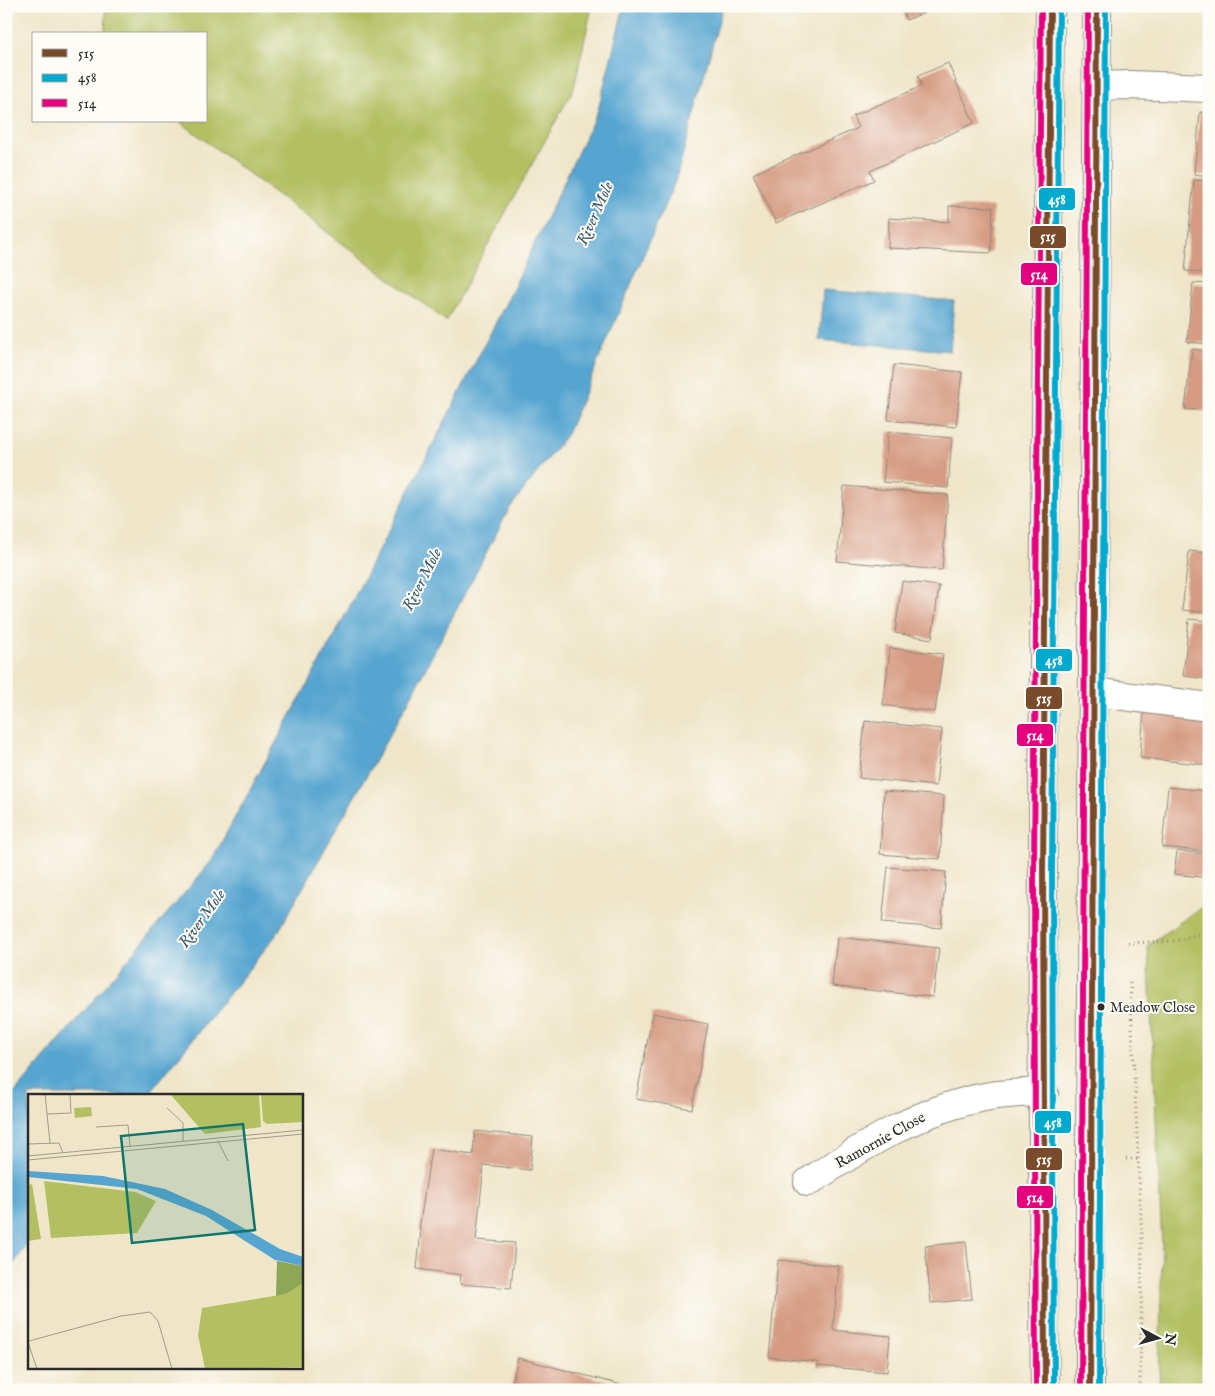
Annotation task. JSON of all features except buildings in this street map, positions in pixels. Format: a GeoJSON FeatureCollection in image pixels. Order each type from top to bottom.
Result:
{"type":"FeatureCollection","features":[{"type":"Feature","properties":{"kind":"main road"},"geometry":{"type":"LineString","coordinates":[[1045,1390],[1043,1215],[1044,565],[1050,6]]}},
{"type":"Feature","properties":{"kind":"main road"},"geometry":{"type":"LineString","coordinates":[[1090,1390],[1097,6]]}},
{"type":"Feature","properties":{"kind":"main road"},"geometry":{"type":"LineString","coordinates":[[1097,86],[1130,85],[1209,88]]}},
{"type":"Feature","properties":{"kind":"main road"},"geometry":{"type":"LineString","coordinates":[[1093,692],[1209,707]]}},
{"type":"Feature","properties":{"kind":"main road","name":"Ramornie Close"},"geometry":{"type":"LineString","coordinates":[[808,1182],[876,1139],[926,1114],[962,1102],[992,1096],[1044,1092]]}},
{"type":"Feature","properties":{"kind":"path"},"geometry":{"type":"LineString","coordinates":[[1128,943],[1173,941],[1209,932]]}},
{"type":"Feature","properties":{"kind":"green space"},"geometry":{"type":"Polygon","coordinates":[[[106,6],[592,6],[574,88],[446,321],[180,122],[208,122],[208,32],[105,32],[106,6]]]}},
{"type":"Feature","properties":{"kind":"green space"},"geometry":{"type":"Polygon","coordinates":[[[1209,902],[1209,1390],[1159,1390],[1162,1246],[1148,945],[1209,902]]]}},
{"type":"Feature","properties":{"kind":"water","name":"River Mole"},"geometry":{"type":"Polygon","coordinates":[[[624,6],[723,6],[676,179],[567,434],[509,509],[407,704],[277,934],[149,1094],[28,1094],[28,1244],[6,1274],[6,1103],[210,863],[339,627],[513,289],[598,110],[624,6]]]}},
{"type":"Feature","properties":{"kind":"water"},"geometry":{"type":"Polygon","coordinates":[[[823,290],[954,301],[950,351],[819,340],[823,290]]]}},
{"type":"Feature","properties":{"kind":"transit line","name":"514"},"geometry":{"type":"LineString","coordinates":[[1036,1390],[1034,871],[1041,6]]}},
{"type":"Feature","properties":{"kind":"transit line","name":"515"},"geometry":{"type":"LineString","coordinates":[[1045,1390],[1043,871],[1050,6]]}},
{"type":"Feature","properties":{"kind":"transit line","name":"458"},"geometry":{"type":"LineString","coordinates":[[1054,1390],[1052,871],[1059,6]]}},
{"type":"Feature","properties":{"kind":"transit line","name":"514"},"geometry":{"type":"LineString","coordinates":[[1081,1390],[1088,6]]}},
{"type":"Feature","properties":{"kind":"transit line","name":"515"},"geometry":{"type":"LineString","coordinates":[[1090,1390],[1097,6]]}},
{"type":"Feature","properties":{"kind":"transit line","name":"458"},"geometry":{"type":"LineString","coordinates":[[1099,1390],[1106,6]]}},
{"type":"Feature","properties":{"kind":"place","name":"Meadow Close"},"geometry":{"type":"Point","coordinates":[1101,1007]}}]}
